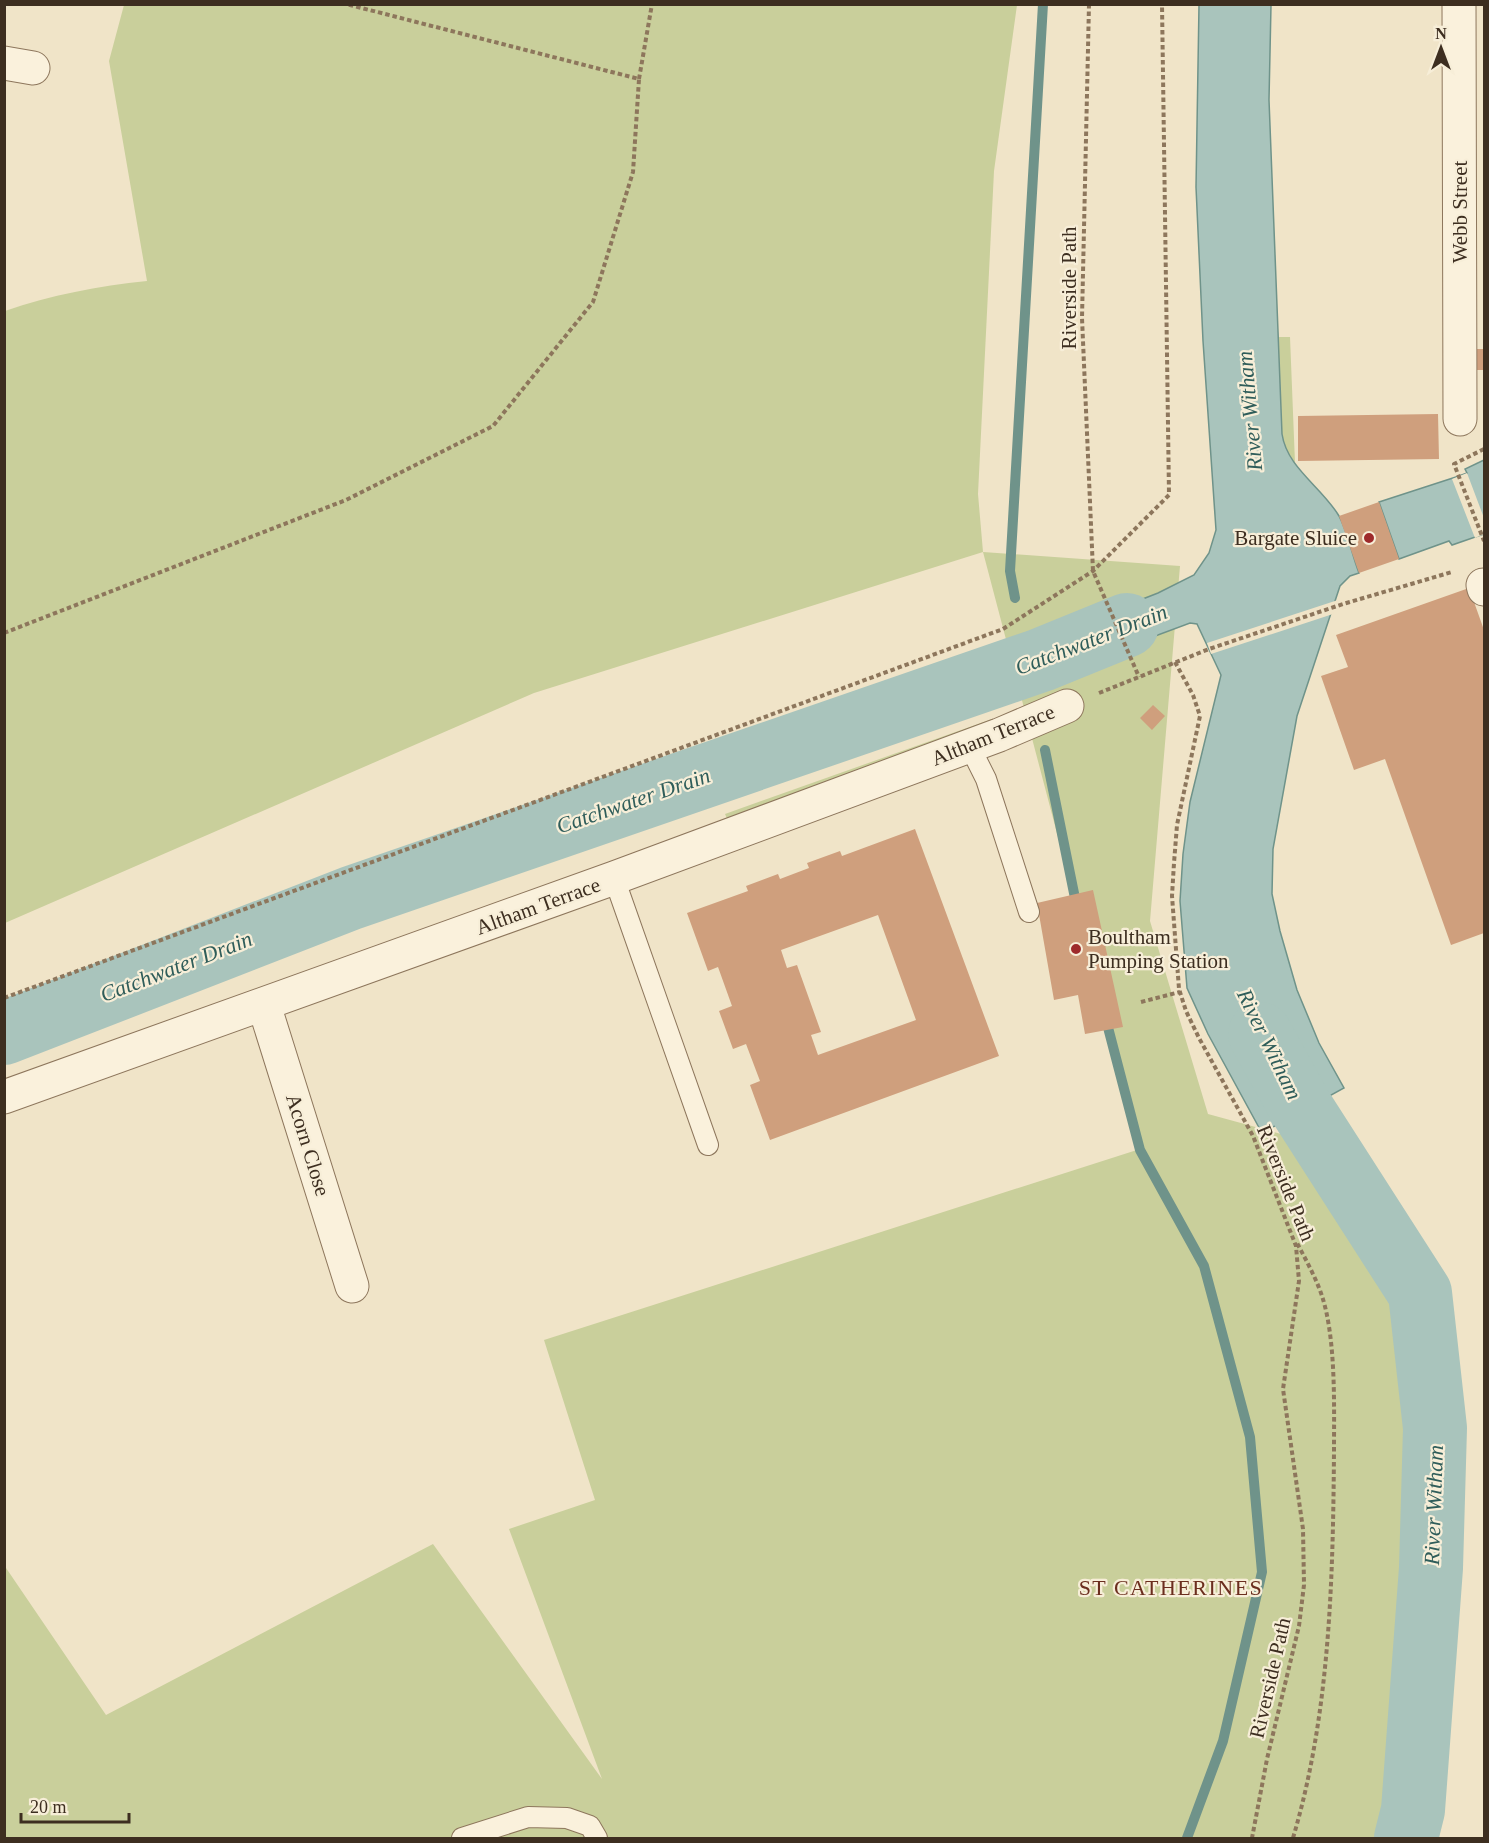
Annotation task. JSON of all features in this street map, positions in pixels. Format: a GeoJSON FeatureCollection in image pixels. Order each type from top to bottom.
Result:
{"type":"FeatureCollection","features":[{"type":"Feature","properties":{"kind":"street","name":"Webb Street"},"geometry":{"type":"LineString","coordinates":[[1459,4],[1460,419]]}},
{"type":"Feature","properties":{"kind":"street","name":"Altham Terrace"},"geometry":{"type":"LineString","coordinates":[[4,1097],[614,878],[969,745],[1067,705]]}},
{"type":"Feature","properties":{"kind":"street","name":"Acorn Close"},"geometry":{"type":"LineString","coordinates":[[264,1005],[352,1286]]}},
{"type":"Feature","properties":{"kind":"lane"},"geometry":{"type":"LineString","coordinates":[[969,745],[986,779],[1029,912]]}},
{"type":"Feature","properties":{"kind":"lane"},"geometry":{"type":"LineString","coordinates":[[614,878],[708,1145]]}},
{"type":"Feature","properties":{"kind":"lane"},"geometry":{"type":"LineString","coordinates":[[462,1839],[528,1817],[567,1818],[590,1826],[597,1839]]}},
{"type":"Feature","properties":{"kind":"path"},"geometry":{"type":"LineString","coordinates":[[346,4],[639,79]]}},
{"type":"Feature","properties":{"kind":"path"},"geometry":{"type":"LineString","coordinates":[[4,633],[346,500],[493,426],[593,302],[633,172],[639,79],[652,4]]}},
{"type":"Feature","properties":{"kind":"path","name":"Riverside Path"},"geometry":{"type":"LineString","coordinates":[[1089,4],[1082,318],[1093,571]]}},
{"type":"Feature","properties":{"kind":"path"},"geometry":{"type":"LineString","coordinates":[[4,998],[1003,629],[1093,571],[1169,495],[1162,4]]}},
{"type":"Feature","properties":{"kind":"path"},"geometry":{"type":"LineString","coordinates":[[1485,449],[1454,464],[1485,541]]}},
{"type":"Feature","properties":{"kind":"path"},"geometry":{"type":"LineString","coordinates":[[1093,571],[1139,677]]}},
{"type":"Feature","properties":{"kind":"path"},"geometry":{"type":"LineString","coordinates":[[1067,705],[1209,649],[1343,604],[1474,582]]}},
{"type":"Feature","properties":{"kind":"path","name":"Riverside Path"},"geometry":{"type":"LineString","coordinates":[[1175,662],[1193,695],[1200,716],[1177,825],[1174,863],[1172,897],[1180,992],[1199,1038],[1252,1136],[1296,1246],[1299,1281],[1283,1389],[1303,1529],[1304,1585],[1299,1626],[1267,1759],[1252,1839]]}},
{"type":"Feature","properties":{"kind":"path"},"geometry":{"type":"LineString","coordinates":[[1141,1002],[1180,992]]}},
{"type":"Feature","properties":{"kind":"path"},"geometry":{"type":"LineString","coordinates":[[1290,1229],[1312,1272],[1325,1307],[1332,1370],[1334,1420],[1334,1532],[1328,1634],[1317,1739],[1293,1839]]}},
{"type":"Feature","properties":{"kind":"green space"},"geometry":{"type":"Polygon","coordinates":[[[124,5],[1017,5],[994,171],[978,494],[983,552],[534,693],[5,923],[5,311],[75,292],[147,281],[109,61],[124,5]]]}},
{"type":"Feature","properties":{"kind":"green space"},"geometry":{"type":"Polygon","coordinates":[[[1277,337],[1290,337],[1295,463],[1283,445],[1277,337]]]}},
{"type":"Feature","properties":{"kind":"green space"},"geometry":{"type":"Polygon","coordinates":[[[983,552],[1180,566],[1150,921],[1208,1114],[1325,1146],[1420,1293],[1435,1428],[1431,1568],[1413,1810],[1406,1838],[5,1838],[4,1565],[106,1715],[433,1544],[602,1779],[509,1529],[595,1500],[544,1340],[1140,1149],[983,552]]]}},
{"type":"Feature","properties":{"kind":"green space"},"geometry":{"type":"Polygon","coordinates":[[[992,719],[994,725],[729,823],[725,814],[992,719]]]}},
{"type":"Feature","properties":{"kind":"water"},"geometry":{"type":"Polygon","coordinates":[[[1199,5],[1271,5],[1269,100],[1282,434],[1291,457],[1339,516],[1359,573],[1350,576],[1340,586],[1297,716],[1273,849],[1272,894],[1297,990],[1319,1043],[1344,1088],[1262,1133],[1208,1034],[1187,988],[1180,901],[1183,854],[1190,802],[1221,675],[1197,624],[1190,623],[1053,674],[1038,640],[1158,593],[1194,575],[1209,553],[1216,530],[1203,341],[1196,187],[1199,5]]]}},
{"type":"Feature","properties":{"kind":"water"},"geometry":{"type":"Polygon","coordinates":[[[1484,460],[1484,534],[1452,545],[1449,541],[1399,559],[1379,502],[1467,473],[1465,469],[1484,460]]]}},
{"type":"Feature","properties":{"kind":"pier"},"geometry":{"type":"Polygon","coordinates":[[[1467,473],[1484,518],[1484,534],[1475,538],[1452,479],[1467,473]]]}},
{"type":"Feature","properties":{"kind":"pier"},"geometry":{"type":"Polygon","coordinates":[[[1338,600],[1333,614],[1211,654],[1207,643],[1338,600]]]}},
{"type":"Feature","properties":{"kind":"pier"},"geometry":{"type":"Polygon","coordinates":[[[1118,606],[1134,646],[1119,652],[1102,612],[1118,606]]]}},
{"type":"Feature","properties":{"kind":"building"},"geometry":{"type":"Polygon","coordinates":[[[1475,349],[1484,349],[1484,370],[1475,370],[1475,349]]]}},
{"type":"Feature","properties":{"kind":"building"},"geometry":{"type":"Polygon","coordinates":[[[1438,414],[1439,459],[1298,461],[1298,416],[1438,414]]]}},
{"type":"Feature","properties":{"kind":"building","name":"Bargate Sluice"},"geometry":{"type":"Polygon","coordinates":[[[1379,502],[1399,559],[1359,573],[1339,516],[1379,502]]]}},
{"type":"Feature","properties":{"kind":"building"},"geometry":{"type":"Polygon","coordinates":[[[1469,588],[1484,630],[1484,933],[1451,945],[1385,759],[1354,770],[1321,676],[1348,667],[1336,635],[1469,588]]]}},
{"type":"Feature","properties":{"kind":"building"},"geometry":{"type":"Polygon","coordinates":[[[1153,705],[1165,716],[1152,730],[1140,718],[1153,705]]]}},
{"type":"Feature","properties":{"kind":"building"},"geometry":{"type":"Polygon","coordinates":[[[915,829],[999,1056],[770,1140],[750,1085],[760,1081],[746,1044],[733,1049],[719,1011],[732,1006],[718,967],[708,971],[687,913],[748,891],[746,886],[778,874],[780,879],[809,868],[807,863],[840,851],[842,856],[915,829]],[[878,915],[781,950],[787,968],[797,965],[821,1032],[811,1035],[818,1055],[916,1020],[878,915]]]}},
{"type":"Feature","properties":{"kind":"building","name":"Boultham Pumping Station"},"geometry":{"type":"Polygon","coordinates":[[[1093,890],[1123,1027],[1085,1034],[1078,995],[1054,1000],[1037,903],[1093,890]]]}},
{"type":"Feature","properties":{"kind":"waterway"},"geometry":{"type":"LineString","coordinates":[[1015,598],[1010,571],[1043,4]]}},
{"type":"Feature","properties":{"kind":"waterway","name":"Catchwater Drain"},"geometry":{"type":"LineString","coordinates":[[4,1033],[351,898],[1041,660],[1127,625]]}},
{"type":"Feature","properties":{"kind":"waterway"},"geometry":{"type":"LineString","coordinates":[[1045,750],[1077,908]]}},
{"type":"Feature","properties":{"kind":"waterway"},"geometry":{"type":"LineString","coordinates":[[1105,1016],[1140,1150],[1204,1266],[1250,1437],[1262,1572],[1223,1741],[1187,1838]]}},
{"type":"Feature","properties":{"kind":"waterway","name":"River Witham"},"geometry":{"type":"LineString","coordinates":[[1260,1034],[1300,1106],[1420,1293],[1435,1428],[1431,1568],[1413,1810],[1406,1838]]}},
{"type":"Feature","properties":{"kind":"place","name":"Bargate Sluice"},"geometry":{"type":"Point","coordinates":[1369,538]}},
{"type":"Feature","properties":{"kind":"place","name":"Boultham Pumping Station"},"geometry":{"type":"Point","coordinates":[1076,949]}},
{"type":"Feature","properties":{"kind":"district","name":"ST CATHERINES"},"geometry":{"type":"Point","coordinates":[1171,1587]}}]}
